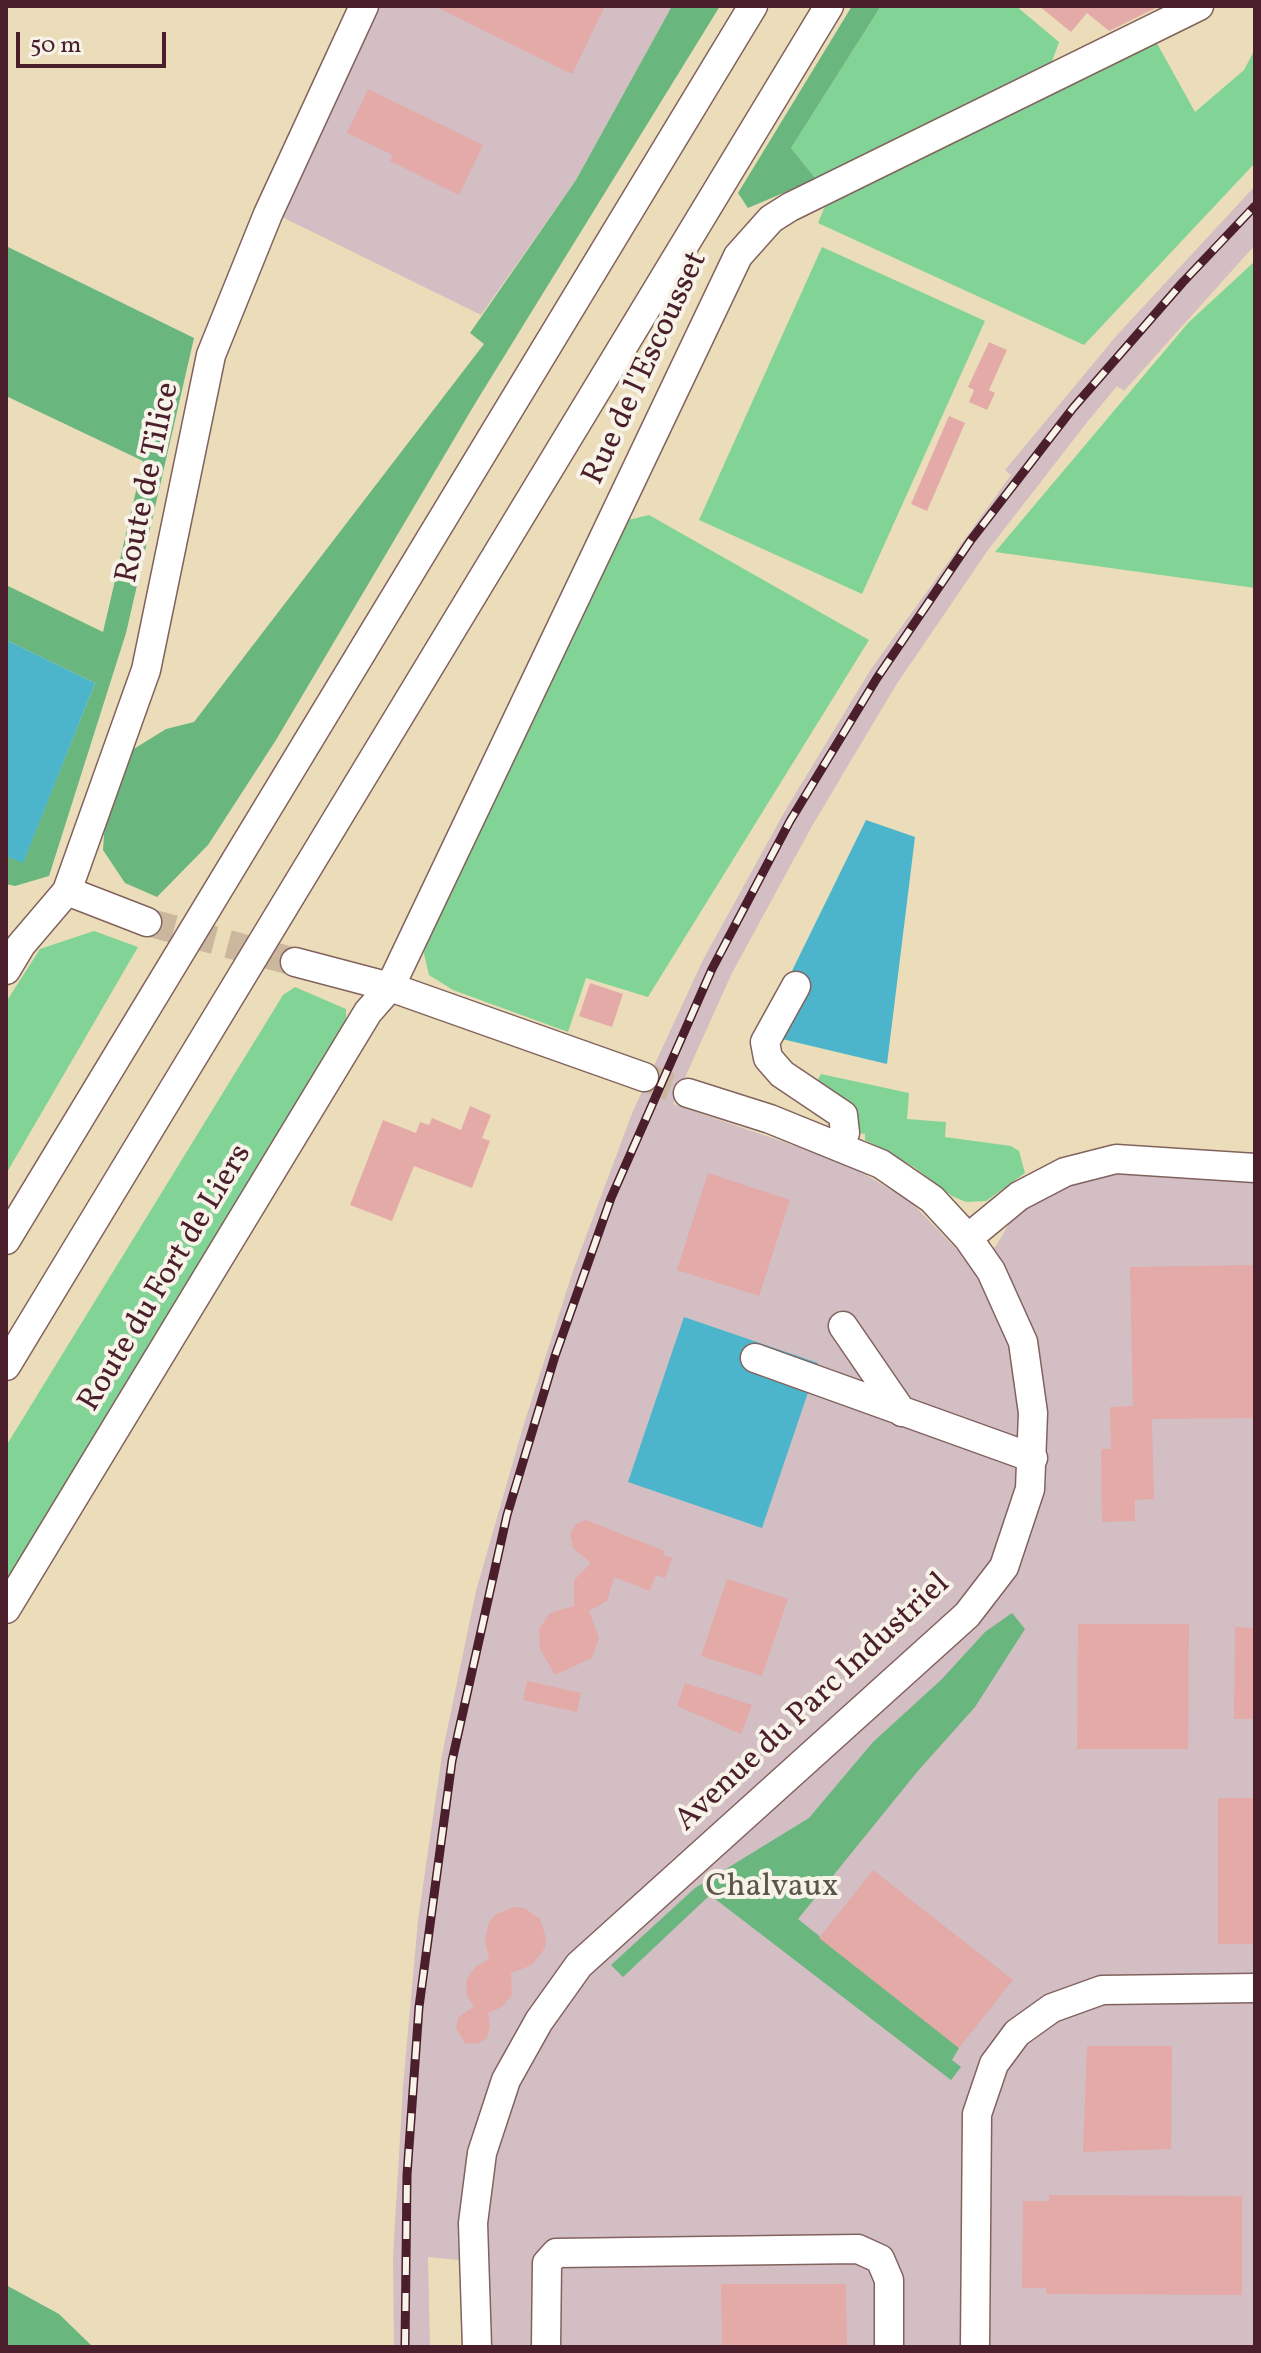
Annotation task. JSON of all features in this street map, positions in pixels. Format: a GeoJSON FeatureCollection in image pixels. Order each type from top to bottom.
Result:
{"type":"FeatureCollection","features":[{"type":"Feature","properties":{"kind":"street","name":"Route de Tilice"},"geometry":{"type":"LineString","coordinates":[[6,970],[21,945],[67,891],[146,670],[211,355],[268,214],[364,6]]}},
{"type":"Feature","properties":{"kind":"street"},"geometry":{"type":"LineString","coordinates":[[6,1240],[753,6]]}},
{"type":"Feature","properties":{"kind":"street"},"geometry":{"type":"LineString","coordinates":[[6,1366],[829,6]]}},
{"type":"Feature","properties":{"kind":"street","name":"Rue de l'Escousset"},"geometry":{"type":"LineString","coordinates":[[390,987],[738,256],[754,236],[790,207],[1199,6]]}},
{"type":"Feature","properties":{"kind":"street"},"geometry":{"type":"LineString","coordinates":[[67,891],[147,922]]}},
{"type":"Feature","properties":{"kind":"street"},"geometry":{"type":"LineString","coordinates":[[295,962],[390,987],[644,1077]]}},
{"type":"Feature","properties":{"kind":"street"},"geometry":{"type":"LineString","coordinates":[[796,986],[765,1042],[768,1058],[782,1074],[843,1115],[845,1133],[840,1145]]}},
{"type":"Feature","properties":{"kind":"street","name":"Route du Fort de Liers"},"geometry":{"type":"LineString","coordinates":[[6,1609],[368,1012],[390,987]]}},
{"type":"Feature","properties":{"kind":"street","name":"Avenue du Parc Industriel"},"geometry":{"type":"LineString","coordinates":[[477,2347],[473,2223],[482,2153],[506,2080],[539,2021],[579,1965],[967,1615],[1004,1567],[1030,1489],[1033,1413],[1023,1342],[991,1271],[968,1238],[932,1199],[904,1178],[840,1145],[688,1093]]}},
{"type":"Feature","properties":{"kind":"street"},"geometry":{"type":"LineString","coordinates":[[968,1238],[1019,1196],[1065,1172],[1116,1159],[1255,1168]]}},
{"type":"Feature","properties":{"kind":"street"},"geometry":{"type":"LineString","coordinates":[[843,1326],[903,1413]]}},
{"type":"Feature","properties":{"kind":"street"},"geometry":{"type":"LineString","coordinates":[[755,1358],[1033,1458]]}},
{"type":"Feature","properties":{"kind":"street"},"geometry":{"type":"LineString","coordinates":[[975,2347],[977,2114],[994,2064],[1017,2033],[1052,2008],[1102,1990],[1255,1988]]}},
{"type":"Feature","properties":{"kind":"street"},"geometry":{"type":"LineString","coordinates":[[546,2347],[547,2263],[556,2253],[858,2249],[880,2259],[889,2280],[889,2347]]}},
{"type":"Feature","properties":{"kind":"shaded area"},"geometry":{"type":"Polygon","coordinates":[[[369,6],[672,6],[576,180],[481,315],[276,214],[369,6]]]}},
{"type":"Feature","properties":{"kind":"shaded area"},"geometry":{"type":"Polygon","coordinates":[[[1255,186],[1255,245],[1124,391],[1117,386],[1088,421],[988,550],[896,685],[812,826],[732,973],[673,1104],[848,1164],[911,1202],[972,1265],[996,1246],[1013,1217],[1058,1185],[1121,1168],[1255,1181],[1255,2347],[464,2347],[459,2260],[428,2257],[430,2347],[394,2347],[393,2257],[403,2087],[418,1920],[442,1755],[476,1591],[523,1427],[573,1271],[633,1111],[704,958],[785,811],[871,669],[1011,475],[1005,470],[1117,335],[1255,186]]]}},
{"type":"Feature","properties":{"kind":"green space"},"geometry":{"type":"Polygon","coordinates":[[[672,6],[720,6],[476,402],[276,740],[208,845],[157,897],[125,883],[103,850],[106,806],[124,755],[166,729],[194,722],[484,344],[470,333],[576,180],[672,6]]]}},
{"type":"Feature","properties":{"kind":"green space"},"geometry":{"type":"Polygon","coordinates":[[[852,6],[881,6],[791,148],[816,179],[748,208],[738,193],[852,6]]]}},
{"type":"Feature","properties":{"kind":"green space"},"geometry":{"type":"Polygon","coordinates":[[[881,6],[1016,6],[1059,42],[1050,67],[816,179],[791,148],[881,6]]]}},
{"type":"Feature","properties":{"kind":"green space"},"geometry":{"type":"Polygon","coordinates":[[[1154,38],[1195,112],[1244,70],[1255,49],[1255,163],[1084,345],[818,223],[828,199],[1154,38]]]}},
{"type":"Feature","properties":{"kind":"green space"},"geometry":{"type":"Polygon","coordinates":[[[6,246],[194,338],[126,633],[49,876],[15,886],[6,884],[6,856],[23,862],[95,683],[6,640],[6,585],[103,632],[143,461],[6,396],[6,246]]]}},
{"type":"Feature","properties":{"kind":"green space"},"geometry":{"type":"Polygon","coordinates":[[[822,247],[985,321],[862,594],[699,520],[822,247]]]}},
{"type":"Feature","properties":{"kind":"green space"},"geometry":{"type":"Polygon","coordinates":[[[1255,261],[1255,588],[995,552],[1188,323],[1255,261]]]}},
{"type":"Feature","properties":{"kind":"green space"},"geometry":{"type":"Polygon","coordinates":[[[649,515],[869,640],[648,997],[586,978],[568,1032],[453,990],[429,975],[424,954],[427,934],[628,520],[649,515]]]}},
{"type":"Feature","properties":{"kind":"green space"},"geometry":{"type":"Polygon","coordinates":[[[94,931],[138,947],[6,1174],[6,1002],[40,949],[94,931]]]}},
{"type":"Feature","properties":{"kind":"green space"},"geometry":{"type":"Polygon","coordinates":[[[295,987],[346,1009],[346,1029],[6,1583],[6,1446],[283,995],[295,987]]]}},
{"type":"Feature","properties":{"kind":"green space"},"geometry":{"type":"Polygon","coordinates":[[[821,1074],[909,1093],[907,1119],[946,1122],[945,1137],[1011,1146],[1019,1151],[1025,1173],[986,1201],[966,1202],[952,1196],[914,1167],[865,1140],[865,1134],[850,1132],[814,1086],[821,1074]]]}},
{"type":"Feature","properties":{"kind":"green space","name":"Chalvaux"},"geometry":{"type":"Polygon","coordinates":[[[1012,1613],[1025,1629],[975,1707],[917,1772],[798,1919],[959,2048],[952,2060],[961,2067],[951,2080],[710,1895],[623,1977],[611,1965],[695,1888],[809,1818],[873,1742],[941,1680],[985,1632],[1012,1613]]]}},
{"type":"Feature","properties":{"kind":"green space"},"geometry":{"type":"Polygon","coordinates":[[[6,2285],[59,2314],[93,2347],[6,2347],[6,2285]]]}},
{"type":"Feature","properties":{"kind":"water"},"geometry":{"type":"Polygon","coordinates":[[[6,640],[95,683],[23,863],[6,856],[6,640]]]}},
{"type":"Feature","properties":{"kind":"water"},"geometry":{"type":"Polygon","coordinates":[[[866,820],[915,837],[887,1064],[761,1034],[866,820]]]}},
{"type":"Feature","properties":{"kind":"water"},"geometry":{"type":"Polygon","coordinates":[[[684,1317],[818,1363],[762,1528],[628,1482],[684,1317]]]}},
{"type":"Feature","properties":{"kind":"building"},"geometry":{"type":"Polygon","coordinates":[[[434,6],[605,6],[572,74],[434,6]]]}},
{"type":"Feature","properties":{"kind":"building"},"geometry":{"type":"Polygon","coordinates":[[[1039,6],[1160,6],[1109,31],[1087,13],[1071,32],[1039,6]]]}},
{"type":"Feature","properties":{"kind":"building"},"geometry":{"type":"Polygon","coordinates":[[[368,89],[483,145],[459,195],[390,161],[393,155],[347,133],[368,89]]]}},
{"type":"Feature","properties":{"kind":"building"},"geometry":{"type":"Polygon","coordinates":[[[989,342],[1007,350],[989,390],[995,393],[987,410],[969,402],[974,390],[968,387],[989,342]]]}},
{"type":"Feature","properties":{"kind":"building"},"geometry":{"type":"Polygon","coordinates":[[[949,416],[965,423],[927,511],[911,504],[949,416]]]}},
{"type":"Feature","properties":{"kind":"building"},"geometry":{"type":"Polygon","coordinates":[[[590,983],[623,994],[612,1027],[579,1016],[590,983]]]}},
{"type":"Feature","properties":{"kind":"building"},"geometry":{"type":"Polygon","coordinates":[[[470,1106],[491,1115],[482,1138],[490,1141],[472,1188],[414,1166],[392,1221],[350,1205],[383,1120],[416,1133],[420,1122],[429,1125],[432,1118],[461,1130],[470,1106]]]}},
{"type":"Feature","properties":{"kind":"building"},"geometry":{"type":"Polygon","coordinates":[[[708,1173],[790,1200],[759,1296],[677,1270],[708,1173]]]}},
{"type":"Feature","properties":{"kind":"building"},"geometry":{"type":"Polygon","coordinates":[[[1255,1265],[1255,1418],[1152,1419],[1154,1499],[1135,1500],[1135,1521],[1102,1522],[1101,1449],[1111,1449],[1110,1407],[1133,1406],[1130,1267],[1255,1265]]]}},
{"type":"Feature","properties":{"kind":"building"},"geometry":{"type":"Polygon","coordinates":[[[586,1520],[665,1551],[663,1555],[672,1558],[665,1578],[656,1575],[650,1591],[614,1577],[607,1601],[589,1611],[599,1638],[592,1658],[555,1675],[540,1649],[539,1629],[550,1613],[574,1606],[574,1580],[591,1563],[573,1548],[570,1533],[576,1524],[586,1520]]]}},
{"type":"Feature","properties":{"kind":"building"},"geometry":{"type":"Polygon","coordinates":[[[727,1579],[788,1599],[762,1676],[701,1656],[727,1579]]]}},
{"type":"Feature","properties":{"kind":"building"},"geometry":{"type":"Polygon","coordinates":[[[1078,1624],[1189,1624],[1188,1749],[1077,1749],[1078,1624]]]}},
{"type":"Feature","properties":{"kind":"building"},"geometry":{"type":"Polygon","coordinates":[[[1235,1627],[1255,1628],[1255,1719],[1234,1719],[1235,1627]]]}},
{"type":"Feature","properties":{"kind":"building"},"geometry":{"type":"Polygon","coordinates":[[[527,1681],[581,1693],[577,1712],[523,1700],[527,1681]]]}},
{"type":"Feature","properties":{"kind":"building"},"geometry":{"type":"Polygon","coordinates":[[[685,1683],[752,1705],[741,1734],[677,1706],[685,1683]]]}},
{"type":"Feature","properties":{"kind":"building"},"geometry":{"type":"Polygon","coordinates":[[[1218,1798],[1255,1798],[1255,1944],[1218,1944],[1218,1798]]]}},
{"type":"Feature","properties":{"kind":"building"},"geometry":{"type":"Polygon","coordinates":[[[873,1870],[1013,1980],[959,2048],[819,1938],[873,1870]]]}},
{"type":"Feature","properties":{"kind":"building"},"geometry":{"type":"Polygon","coordinates":[[[514,1907],[524,1908],[540,1919],[546,1938],[545,1948],[532,1965],[511,1973],[512,1995],[502,2007],[488,2013],[490,2026],[487,2038],[477,2044],[465,2043],[456,2028],[458,2018],[474,2006],[467,1996],[466,1980],[475,1967],[489,1959],[485,1941],[489,1922],[496,1914],[514,1907]]]}},
{"type":"Feature","properties":{"kind":"building"},"geometry":{"type":"Polygon","coordinates":[[[1087,2046],[1172,2046],[1171,2149],[1083,2152],[1087,2046]]]}},
{"type":"Feature","properties":{"kind":"building"},"geometry":{"type":"Polygon","coordinates":[[[1049,2195],[1242,2196],[1242,2295],[1046,2294],[1046,2288],[1022,2288],[1023,2201],[1049,2201],[1049,2195]]]}},
{"type":"Feature","properties":{"kind":"building"},"geometry":{"type":"Polygon","coordinates":[[[721,2284],[846,2284],[847,2347],[722,2347],[721,2284]]]}},
{"type":"Feature","properties":{"kind":"tunnel"},"geometry":{"type":"LineString","coordinates":[[147,922],[295,962]]}},
{"type":"Feature","properties":{"kind":"tunnel"},"geometry":{"type":"LineString","coordinates":[[644,1077],[688,1093]]}},
{"type":"Feature","properties":{"kind":"railway"},"geometry":{"type":"LineString","coordinates":[[405,2347],[407,2175],[419,2007],[452,1761],[507,1515],[555,1356],[611,1198],[712,969],[790,821],[877,678],[971,540],[1073,408],[1183,282],[1255,206]]}}]}
